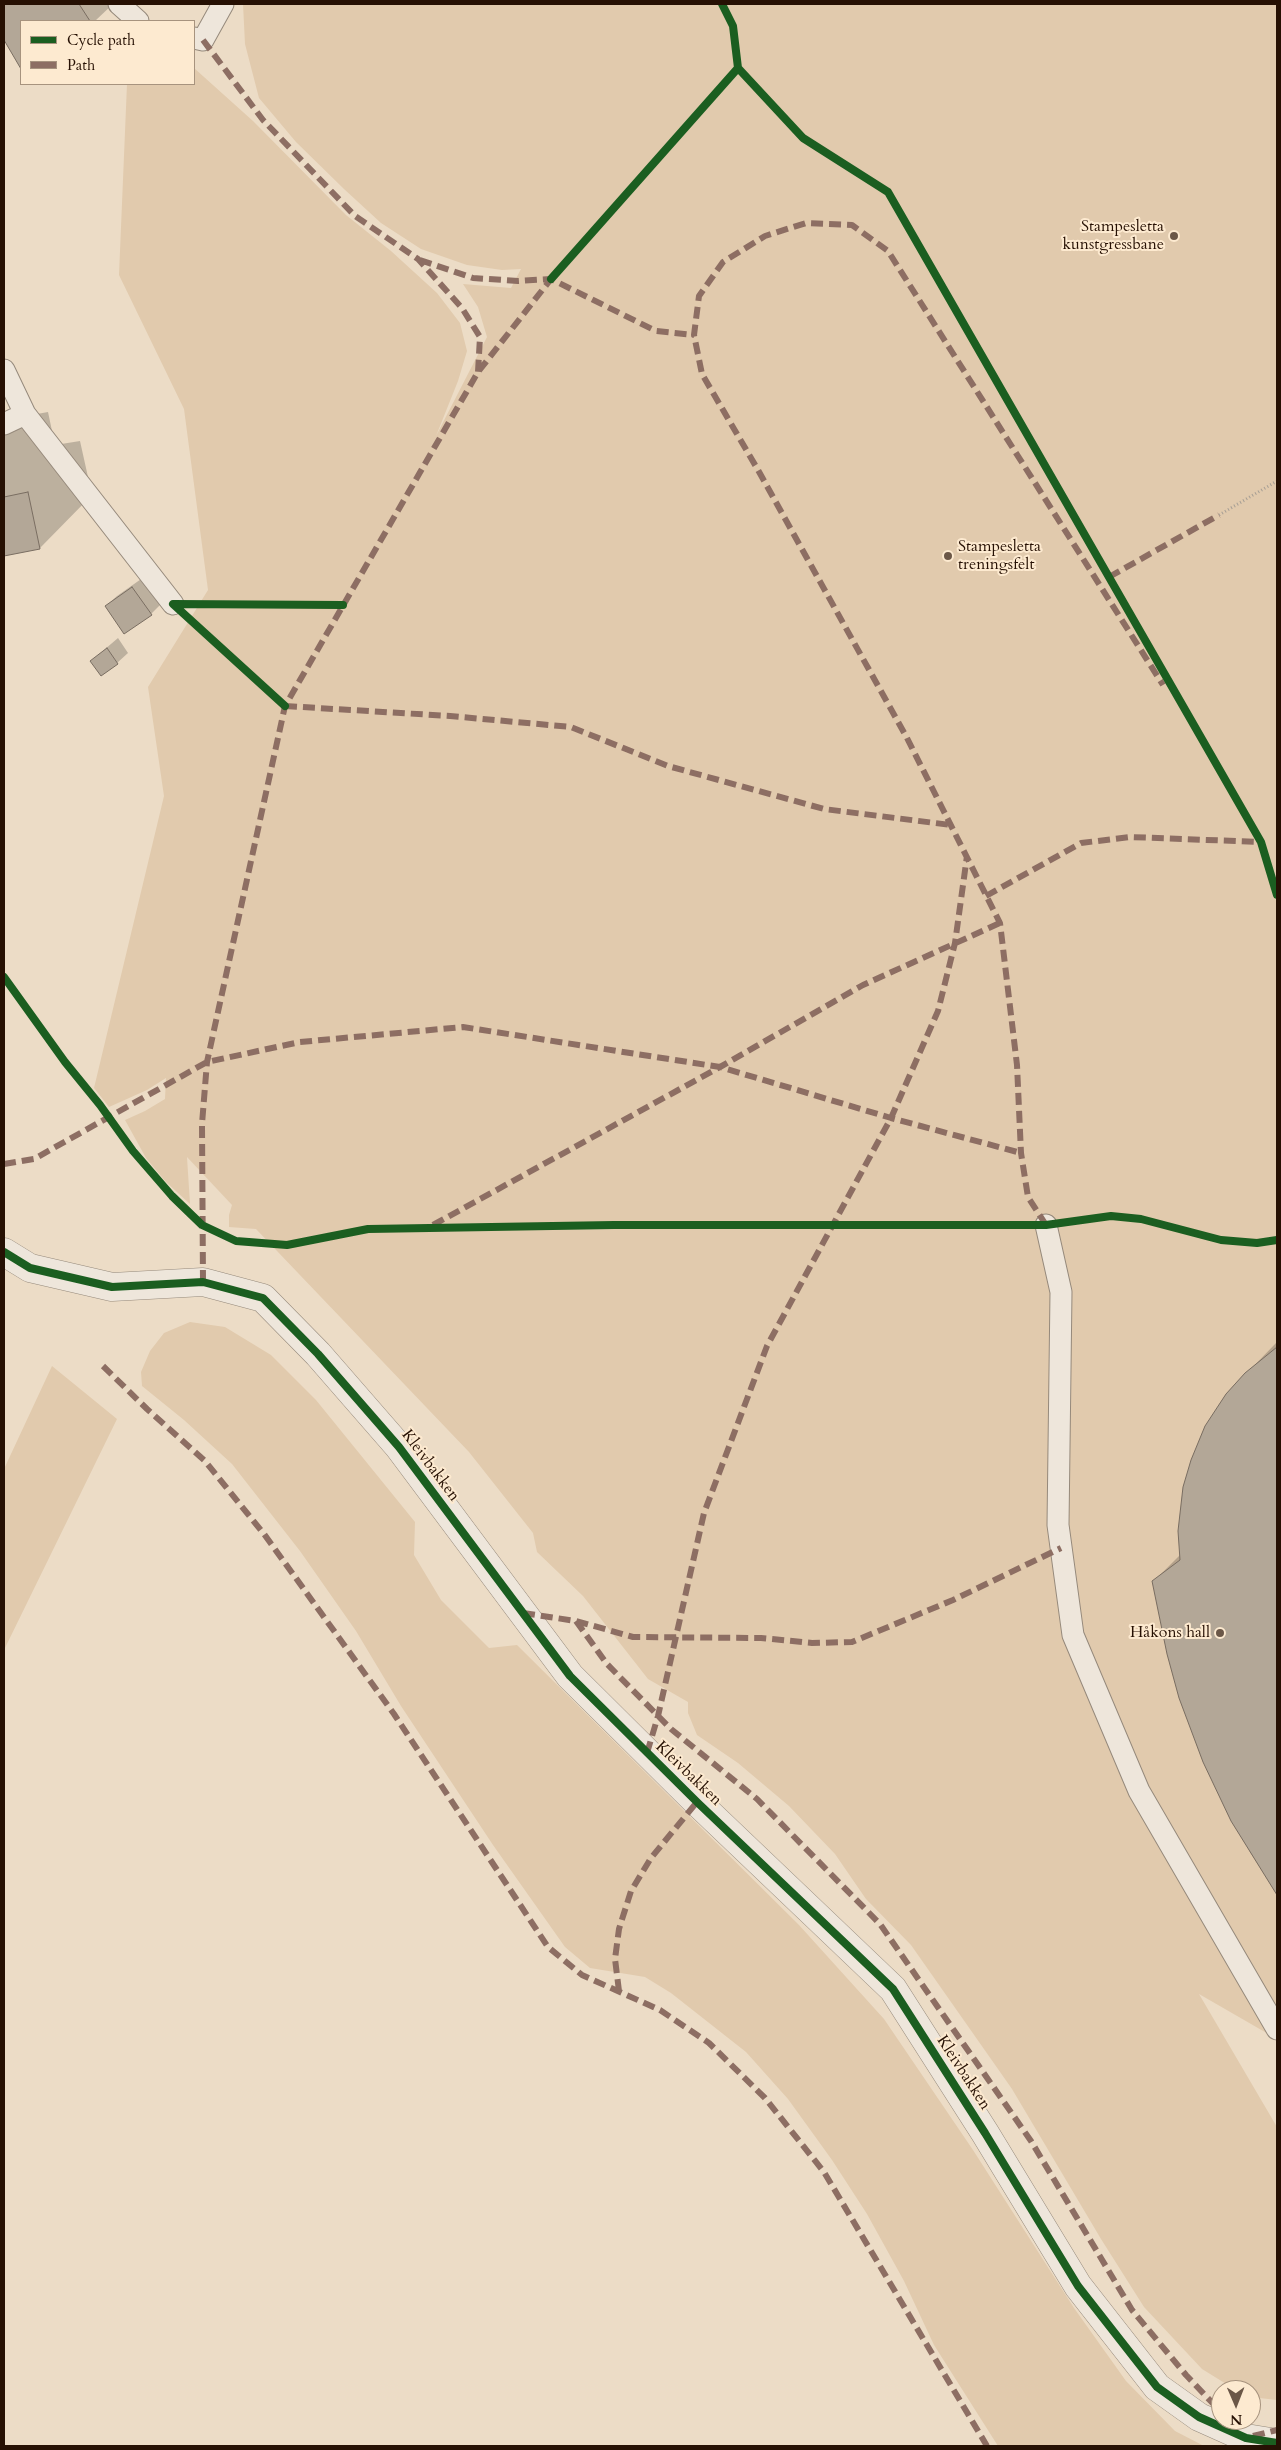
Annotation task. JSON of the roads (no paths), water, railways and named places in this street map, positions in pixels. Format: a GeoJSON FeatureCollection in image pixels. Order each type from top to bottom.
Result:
{"type":"FeatureCollection","features":[{"type":"Feature","properties":{"kind":"street","name":"Kleivbakken"},"geometry":{"type":"LineString","coordinates":[[4,1252],[30,1268],[112,1287],[203,1282],[263,1298],[318,1354],[399,1447],[570,1676],[698,1803],[893,1989],[985,2132],[1078,2286],[1157,2387],[1199,2417],[1246,2438],[1277,2443]]}},
{"type":"Feature","properties":{"kind":"lane"},"geometry":{"type":"LineString","coordinates":[[119,4],[137,20]]}},
{"type":"Feature","properties":{"kind":"lane"},"geometry":{"type":"LineString","coordinates":[[195,38],[203,40],[223,4]]}},
{"type":"Feature","properties":{"kind":"lane"},"geometry":{"type":"LineString","coordinates":[[4,370],[25,414],[173,604]]}},
{"type":"Feature","properties":{"kind":"lane"},"geometry":{"type":"LineString","coordinates":[[4,424],[25,414]]}},
{"type":"Feature","properties":{"kind":"lane"},"geometry":{"type":"LineString","coordinates":[[1046,1225],[1061,1292],[1058,1525],[1073,1635],[1138,1791],[1277,2029]]}},
{"type":"Feature","properties":{"kind":"place","name":"Stampesletta kunstgressbane"},"geometry":{"type":"Point","coordinates":[1174,236]}},
{"type":"Feature","properties":{"kind":"place","name":"Stampesletta treningsfelt"},"geometry":{"type":"Point","coordinates":[948,556]}},
{"type":"Feature","properties":{"kind":"place","name":"Håkons hall"},"geometry":{"type":"Point","coordinates":[1220,1633]}}]}
